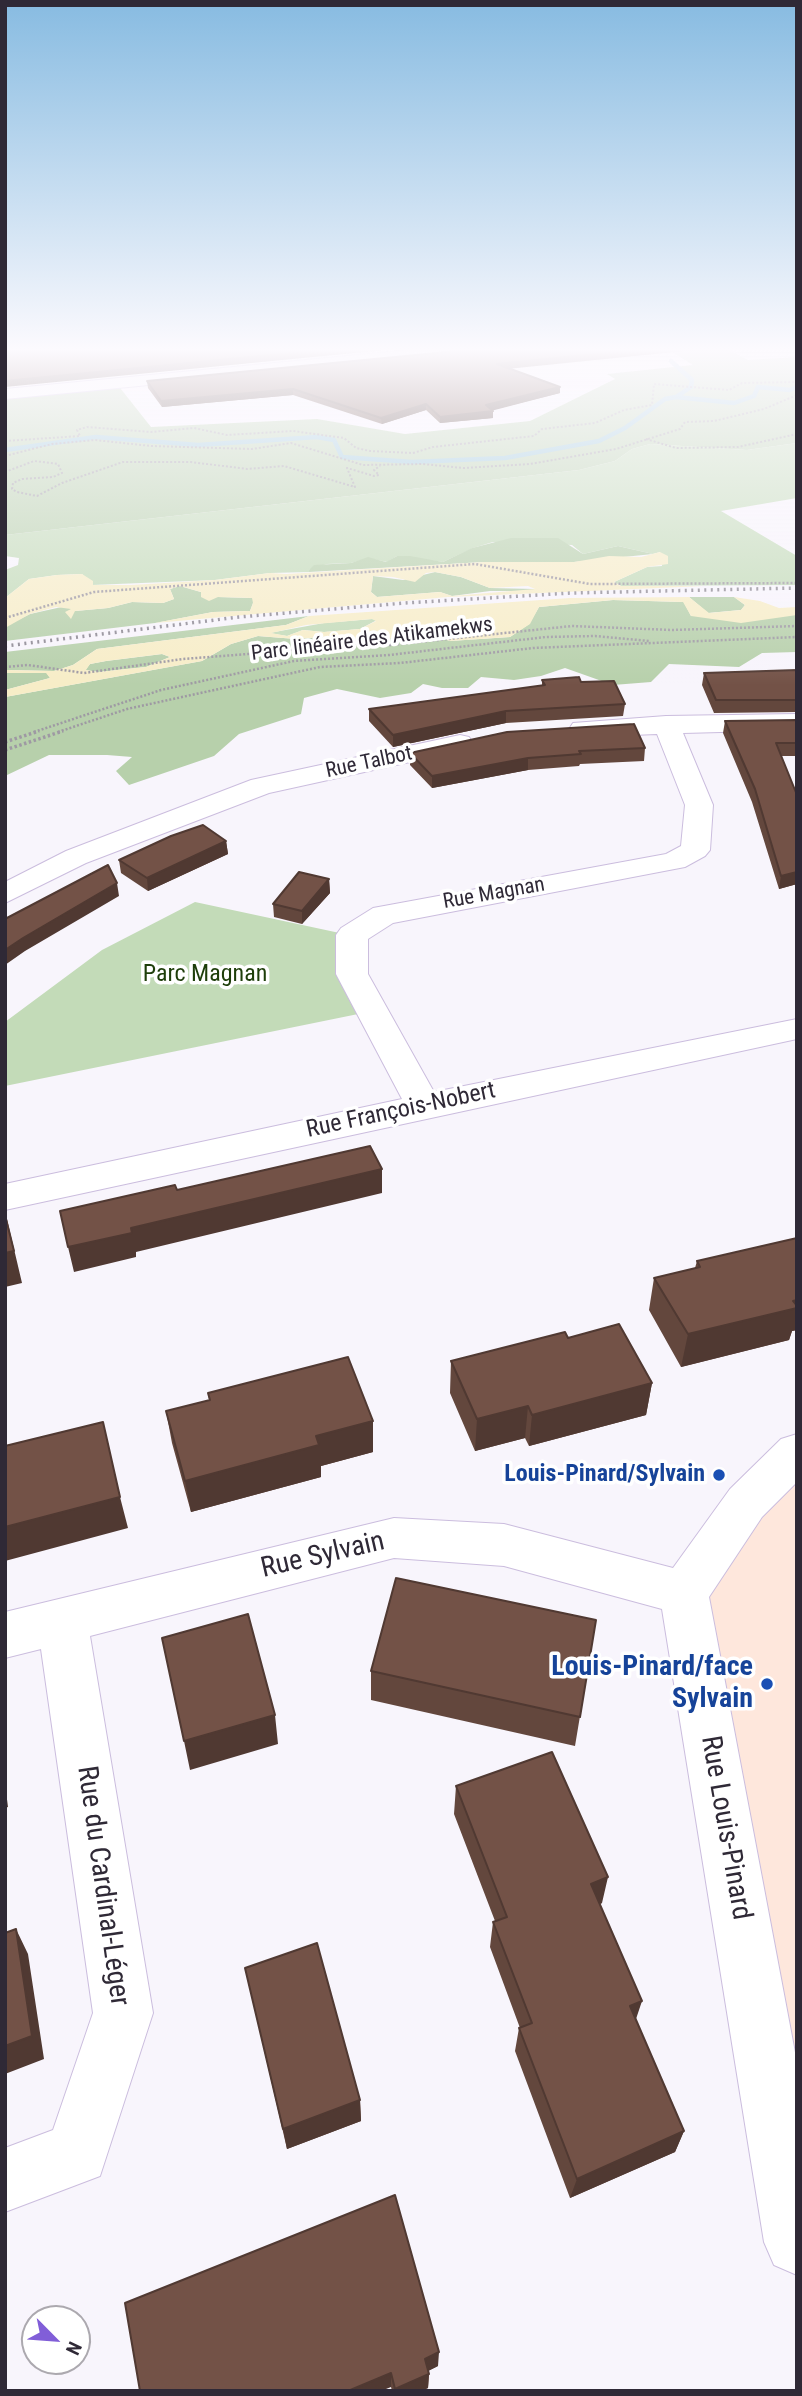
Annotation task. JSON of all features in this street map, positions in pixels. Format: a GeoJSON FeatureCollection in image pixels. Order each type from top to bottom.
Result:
{"type":"FeatureCollection","features":[{"type":"Feature","properties":{"kind":"street"},"geometry":{"type":"LineString","coordinates":[[560,730],[666,724],[797,722]]}},
{"type":"Feature","properties":{"kind":"street","name":"Rue Magnan"},"geometry":{"type":"LineString","coordinates":[[424,1106],[352,974],[352,935],[384,915],[675,861],[695,850],[699,805],[666,724]]}},
{"type":"Feature","properties":{"kind":"street","name":"Rue Talbot"},"geometry":{"type":"LineString","coordinates":[[5,894],[76,858],[261,786],[479,739]]}},
{"type":"Feature","properties":{"kind":"street","name":"Rue François-Nobert"},"geometry":{"type":"LineString","coordinates":[[5,1197],[797,1029]]}},
{"type":"Feature","properties":{"kind":"street"},"geometry":{"type":"LineString","coordinates":[[684,1593],[746,1503],[797,1452]]}},
{"type":"Feature","properties":{"kind":"street","name":"Rue Sylvain"},"geometry":{"type":"LineString","coordinates":[[5,1635],[394,1538],[503,1545],[684,1593]]}},
{"type":"Feature","properties":{"kind":"street","name":"Rue Louis-Pinard"},"geometry":{"type":"LineString","coordinates":[[684,1593],[797,2242]]}},
{"type":"Feature","properties":{"kind":"street","name":"Rue du Cardinal-Léger"},"geometry":{"type":"LineString","coordinates":[[5,2180],[77,2153],[123,2013],[62,1620]]}},
{"type":"Feature","properties":{"kind":"path"},"geometry":{"type":"LineString","coordinates":[[5,472],[32,462]]}},
{"type":"Feature","properties":{"kind":"path"},"geometry":{"type":"LineString","coordinates":[[41,462],[58,464],[62,473],[53,477],[22,479],[13,483],[12,489],[37,496],[62,483],[123,462],[191,462],[247,469],[284,466],[355,487],[346,468],[374,476],[379,475],[374,470],[380,466]]}},
{"type":"Feature","properties":{"kind":"path"},"geometry":{"type":"LineString","coordinates":[[353,462],[380,466],[423,464],[463,468],[543,462]]}},
{"type":"Feature","properties":{"kind":"path"},"geometry":{"type":"LineString","coordinates":[[5,618],[94,592],[475,564],[590,584],[797,583]]}},
{"type":"Feature","properties":{"kind":"path"},"geometry":{"type":"LineString","coordinates":[[5,667],[29,665],[84,673],[183,659],[288,652],[342,639],[381,646],[572,626],[672,630],[797,626]]}},
{"type":"Feature","properties":{"kind":"path","name":"Parc linéaire des Atikamekws"},"geometry":{"type":"LineString","coordinates":[[5,742],[161,690],[294,662],[390,655],[446,646],[546,637],[595,636],[668,642]]}},
{"type":"Feature","properties":{"kind":"path","name":"Parc linéaire des Atikamekws"},"geometry":{"type":"LineString","coordinates":[[5,750],[127,709],[320,667],[400,663],[533,648],[797,637]]}},
{"type":"Feature","properties":{"kind":"shaded area"},"geometry":{"type":"Polygon","coordinates":[[[797,1452],[797,2046],[763,2048],[684,1593],[797,1452]]]}},
{"type":"Feature","properties":{"kind":"green space"},"geometry":{"type":"Polygon","coordinates":[[[5,462],[612,462],[579,470],[5,535],[5,462]]]}},
{"type":"Feature","properties":{"kind":"green space"},"geometry":{"type":"Polygon","coordinates":[[[612,462],[797,462],[797,498],[721,511],[797,556],[797,585],[621,586],[614,582],[647,567],[662,566],[660,552],[653,554],[618,546],[583,554],[572,545],[493,542],[443,562],[397,556],[387,562],[368,558],[351,563],[327,564],[309,572],[270,573],[215,580],[92,585],[82,574],[57,575],[29,579],[5,598],[5,570],[18,565],[19,558],[5,556],[5,535],[579,470],[612,462]]]}},
{"type":"Feature","properties":{"kind":"green space"},"geometry":{"type":"Polygon","coordinates":[[[511,538],[558,538],[583,554],[618,546],[653,554],[574,562],[484,562],[309,572],[314,565],[351,563],[368,557],[386,562],[397,556],[410,556],[443,562],[472,548],[511,538]]]}},
{"type":"Feature","properties":{"kind":"green space"},"geometry":{"type":"Polygon","coordinates":[[[435,572],[461,577],[490,588],[535,589],[452,596],[440,592],[377,597],[371,592],[373,576],[403,580],[435,572]]]}},
{"type":"Feature","properties":{"kind":"green space"},"geometry":{"type":"Polygon","coordinates":[[[180,586],[218,597],[253,598],[253,603],[250,611],[213,612],[155,623],[5,641],[7,625],[30,614],[66,606],[75,611],[108,608],[132,602],[163,603],[174,599],[170,589],[180,586]]]}},
{"type":"Feature","properties":{"kind":"green space"},"geometry":{"type":"Polygon","coordinates":[[[689,597],[734,597],[745,605],[741,610],[708,613],[689,597]]]}},
{"type":"Feature","properties":{"kind":"green space"},"geometry":{"type":"Polygon","coordinates":[[[613,600],[684,602],[691,616],[797,615],[797,652],[762,653],[739,667],[669,664],[651,682],[613,685],[565,668],[541,676],[514,680],[481,677],[468,688],[442,688],[423,684],[411,693],[380,698],[337,689],[304,698],[301,714],[239,734],[214,756],[129,785],[116,771],[132,757],[107,755],[49,755],[5,776],[5,697],[202,661],[231,644],[258,636],[296,639],[349,637],[347,643],[430,634],[450,641],[510,637],[529,624],[539,607],[613,600]]]}},
{"type":"Feature","properties":{"kind":"green space"},"geometry":{"type":"Polygon","coordinates":[[[309,616],[286,625],[97,649],[73,665],[54,671],[5,670],[5,652],[309,616]]]}},
{"type":"Feature","properties":{"kind":"green space"},"geometry":{"type":"Polygon","coordinates":[[[377,620],[360,629],[324,632],[303,630],[287,636],[269,633],[324,623],[377,620]]]}},
{"type":"Feature","properties":{"kind":"green space"},"geometry":{"type":"Polygon","coordinates":[[[162,654],[170,657],[146,667],[98,672],[85,670],[90,664],[162,654]]]}},
{"type":"Feature","properties":{"kind":"green space"},"geometry":{"type":"Polygon","coordinates":[[[5,673],[47,673],[50,678],[5,690],[5,673]]]}},
{"type":"Feature","properties":{"kind":"green space","name":"Parc Magnan"},"geometry":{"type":"Polygon","coordinates":[[[195,902],[349,935],[368,1012],[5,1086],[5,1022],[102,950],[195,902]]]}},
{"type":"Feature","properties":{"kind":"sand"},"geometry":{"type":"Polygon","coordinates":[[[660,552],[668,556],[668,564],[647,567],[614,582],[621,586],[705,586],[448,597],[155,623],[213,612],[250,611],[253,603],[252,598],[218,597],[209,601],[201,597],[201,592],[180,586],[170,589],[174,599],[163,603],[132,602],[108,608],[75,611],[71,619],[65,612],[71,609],[56,607],[30,614],[5,628],[5,598],[29,579],[57,575],[82,574],[93,581],[93,585],[131,585],[215,580],[270,573],[484,562],[574,562],[609,556],[641,557],[660,552]],[[435,572],[426,573],[415,582],[373,576],[371,592],[377,597],[440,592],[452,596],[535,589],[528,586],[490,588],[461,577],[435,572]]]}},
{"type":"Feature","properties":{"kind":"sand"},"geometry":{"type":"Polygon","coordinates":[[[689,597],[709,613],[741,610],[745,605],[734,597],[760,601],[779,608],[797,607],[797,615],[741,623],[691,616],[683,602],[613,600],[539,607],[530,624],[510,637],[450,641],[430,634],[346,643],[349,637],[296,639],[258,636],[231,644],[202,661],[5,697],[5,690],[50,678],[46,673],[5,673],[5,670],[54,671],[73,665],[97,649],[286,625],[309,616],[570,598],[689,597]],[[372,619],[306,625],[271,633],[287,636],[303,630],[324,632],[360,629],[376,621],[372,619]],[[162,654],[90,664],[86,670],[98,672],[146,667],[170,657],[162,654]]]}},
{"type":"Feature","properties":{"kind":"building"},"geometry":{"type":"Polygon","coordinates":[[[797,670],[797,700],[716,700],[704,673],[797,670]]]}},
{"type":"Feature","properties":{"kind":"building"},"geometry":{"type":"Polygon","coordinates":[[[579,677],[581,682],[614,681],[625,704],[506,711],[393,735],[369,709],[545,685],[542,680],[579,677]]]}},
{"type":"Feature","properties":{"kind":"building"},"geometry":{"type":"Polygon","coordinates":[[[797,720],[797,743],[776,743],[797,795],[797,872],[781,876],[755,789],[725,721],[797,720]]]}},
{"type":"Feature","properties":{"kind":"building"},"geometry":{"type":"Polygon","coordinates":[[[634,724],[645,748],[579,751],[581,754],[528,758],[432,776],[410,753],[507,732],[634,724]]]}},
{"type":"Feature","properties":{"kind":"building"},"geometry":{"type":"Polygon","coordinates":[[[203,825],[226,841],[147,878],[119,860],[171,836],[203,825]]]}},
{"type":"Feature","properties":{"kind":"building"},"geometry":{"type":"Polygon","coordinates":[[[108,865],[117,883],[5,950],[5,919],[108,865]]]}},
{"type":"Feature","properties":{"kind":"building"},"geometry":{"type":"Polygon","coordinates":[[[299,872],[329,879],[302,911],[273,904],[299,872]]]}},
{"type":"Feature","properties":{"kind":"building"},"geometry":{"type":"Polygon","coordinates":[[[370,1146],[382,1169],[131,1228],[132,1233],[68,1247],[60,1211],[175,1185],[177,1190],[370,1146]]]}},
{"type":"Feature","properties":{"kind":"building"},"geometry":{"type":"Polygon","coordinates":[[[5,1215],[14,1251],[5,1253],[5,1215]]]}},
{"type":"Feature","properties":{"kind":"building"},"geometry":{"type":"Polygon","coordinates":[[[797,1238],[797,1300],[793,1301],[797,1308],[688,1334],[654,1278],[700,1267],[697,1261],[797,1238]]]}},
{"type":"Feature","properties":{"kind":"building"},"geometry":{"type":"Polygon","coordinates":[[[619,1324],[652,1383],[532,1415],[528,1406],[477,1419],[451,1361],[565,1332],[568,1338],[619,1324]]]}},
{"type":"Feature","properties":{"kind":"building"},"geometry":{"type":"Polygon","coordinates":[[[348,1357],[373,1421],[316,1436],[319,1445],[185,1481],[166,1411],[210,1400],[208,1393],[348,1357]]]}},
{"type":"Feature","properties":{"kind":"building"},"geometry":{"type":"Polygon","coordinates":[[[103,1422],[120,1497],[5,1527],[5,1446],[103,1422]]]}},
{"type":"Feature","properties":{"kind":"building"},"geometry":{"type":"Polygon","coordinates":[[[396,1578],[596,1620],[580,1717],[371,1671],[396,1578]]]}},
{"type":"Feature","properties":{"kind":"building"},"geometry":{"type":"Polygon","coordinates":[[[248,1614],[275,1715],[184,1741],[162,1638],[248,1614]]]}},
{"type":"Feature","properties":{"kind":"building"},"geometry":{"type":"Polygon","coordinates":[[[552,1752],[608,1877],[591,1884],[642,2001],[630,2006],[684,2131],[577,2179],[519,2028],[532,2023],[493,1922],[507,1917],[456,1786],[552,1752]]]}},
{"type":"Feature","properties":{"kind":"building"},"geometry":{"type":"Polygon","coordinates":[[[16,1929],[32,2036],[5,2046],[5,1933],[16,1929]]]}},
{"type":"Feature","properties":{"kind":"building"},"geometry":{"type":"Polygon","coordinates":[[[317,1943],[360,2100],[283,2129],[245,1968],[317,1943]]]}},
{"type":"Feature","properties":{"kind":"building"},"geometry":{"type":"Polygon","coordinates":[[[395,2195],[439,2352],[425,2359],[429,2374],[395,2389],[391,2373],[348,2391],[140,2391],[125,2303],[395,2195]]]}},
{"type":"Feature","properties":{"kind":"waterway"},"geometry":{"type":"LineString","coordinates":[[409,462],[416,462]]}},
{"type":"Feature","properties":{"kind":"railway"},"geometry":{"type":"LineString","coordinates":[[5,646],[239,617],[405,603],[571,593],[797,588]]}},
{"type":"Feature","properties":{"kind":"place","name":"Louis-Pinard/Sylvain"},"geometry":{"type":"Point","coordinates":[719,1475]}},
{"type":"Feature","properties":{"kind":"place","name":"Louis-Pinard/face Sylvain"},"geometry":{"type":"Point","coordinates":[767,1684]}}]}
